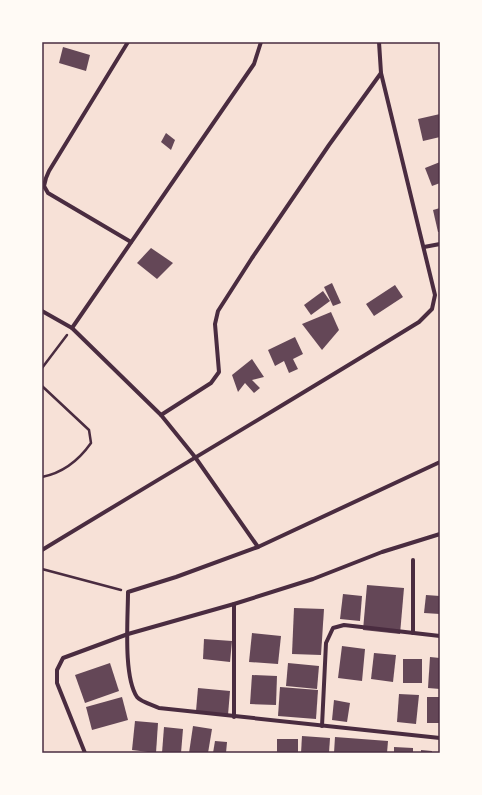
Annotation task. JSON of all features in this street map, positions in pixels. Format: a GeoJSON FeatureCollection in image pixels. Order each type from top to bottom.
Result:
{"type":"FeatureCollection","features":[{"type":"Feature","properties":{"kind":"street"},"geometry":{"type":"LineString","coordinates":[[128,42],[49,171],[44,186],[48,193],[131,242]]}},
{"type":"Feature","properties":{"kind":"street"},"geometry":{"type":"LineString","coordinates":[[72,328],[254,64],[261,42]]}},
{"type":"Feature","properties":{"kind":"street"},"geometry":{"type":"LineString","coordinates":[[42,550],[419,322],[432,309],[435,295],[381,73],[378,42]]}},
{"type":"Feature","properties":{"kind":"street"},"geometry":{"type":"LineString","coordinates":[[160,414],[211,383],[219,372],[215,324],[218,311],[252,258],[381,73]]}},
{"type":"Feature","properties":{"kind":"street"},"geometry":{"type":"LineString","coordinates":[[424,247],[440,244]]}},
{"type":"Feature","properties":{"kind":"street"},"geometry":{"type":"LineString","coordinates":[[42,311],[72,328],[160,414],[195,457],[258,547]]}},
{"type":"Feature","properties":{"kind":"street"},"geometry":{"type":"LineString","coordinates":[[440,462],[258,547],[176,577],[128,592],[128,669],[133,688],[138,698],[159,708],[440,738]]}},
{"type":"Feature","properties":{"kind":"street"},"geometry":{"type":"LineString","coordinates":[[85,753],[57,683],[57,670],[63,658],[128,634],[234,604],[313,579],[382,552],[440,534]]}},
{"type":"Feature","properties":{"kind":"street"},"geometry":{"type":"LineString","coordinates":[[413,560],[413,633]]}},
{"type":"Feature","properties":{"kind":"street"},"geometry":{"type":"LineString","coordinates":[[234,604],[234,717]]}},
{"type":"Feature","properties":{"kind":"street"},"geometry":{"type":"LineString","coordinates":[[322,726],[326,643],[333,628],[344,625],[440,636]]}},
{"type":"Feature","properties":{"kind":"path"},"geometry":{"type":"LineString","coordinates":[[42,368],[72,328]]}},
{"type":"Feature","properties":{"kind":"path"},"geometry":{"type":"LineString","coordinates":[[42,386],[89,430],[91,444],[74,462],[53,475],[42,477]]}},
{"type":"Feature","properties":{"kind":"path"},"geometry":{"type":"LineString","coordinates":[[42,569],[128,592]]}},
{"type":"Feature","properties":{"kind":"building"},"geometry":{"type":"Polygon","coordinates":[[[63,47],[90,55],[86,71],[59,63],[63,47]]]}},
{"type":"Feature","properties":{"kind":"building"},"geometry":{"type":"Polygon","coordinates":[[[440,114],[440,137],[423,141],[418,119],[440,114]]]}},
{"type":"Feature","properties":{"kind":"building"},"geometry":{"type":"Polygon","coordinates":[[[166,133],[175,140],[171,150],[161,142],[166,133]]]}},
{"type":"Feature","properties":{"kind":"building"},"geometry":{"type":"Polygon","coordinates":[[[440,162],[440,183],[432,186],[425,168],[440,162]]]}},
{"type":"Feature","properties":{"kind":"building"},"geometry":{"type":"Polygon","coordinates":[[[440,208],[440,232],[438,232],[433,210],[440,208]]]}},
{"type":"Feature","properties":{"kind":"building"},"geometry":{"type":"Polygon","coordinates":[[[151,248],[173,263],[157,279],[137,263],[151,248]]]}},
{"type":"Feature","properties":{"kind":"building"},"geometry":{"type":"Polygon","coordinates":[[[332,283],[341,303],[333,306],[324,287],[332,283]]]}},
{"type":"Feature","properties":{"kind":"building"},"geometry":{"type":"Polygon","coordinates":[[[395,285],[403,297],[374,316],[366,304],[395,285]]]}},
{"type":"Feature","properties":{"kind":"building"},"geometry":{"type":"Polygon","coordinates":[[[323,291],[330,301],[311,315],[304,305],[323,291]]]}},
{"type":"Feature","properties":{"kind":"building"},"geometry":{"type":"Polygon","coordinates":[[[331,312],[339,330],[322,350],[302,324],[331,312]]]}},
{"type":"Feature","properties":{"kind":"building"},"geometry":{"type":"Polygon","coordinates":[[[295,337],[303,354],[293,359],[298,369],[289,373],[284,361],[275,366],[268,350],[295,337]]]}},
{"type":"Feature","properties":{"kind":"building"},"geometry":{"type":"Polygon","coordinates":[[[252,359],[264,377],[252,380],[260,388],[254,393],[245,383],[238,392],[232,375],[252,359]]]}},
{"type":"Feature","properties":{"kind":"building"},"geometry":{"type":"Polygon","coordinates":[[[367,585],[404,588],[400,634],[363,630],[367,585]]]}},
{"type":"Feature","properties":{"kind":"building"},"geometry":{"type":"Polygon","coordinates":[[[343,594],[362,596],[360,621],[340,619],[343,594]]]}},
{"type":"Feature","properties":{"kind":"building"},"geometry":{"type":"Polygon","coordinates":[[[426,595],[440,596],[440,614],[424,613],[426,595]]]}},
{"type":"Feature","properties":{"kind":"building"},"geometry":{"type":"Polygon","coordinates":[[[294,608],[324,609],[321,655],[292,654],[294,608]]]}},
{"type":"Feature","properties":{"kind":"building"},"geometry":{"type":"Polygon","coordinates":[[[252,633],[281,636],[278,664],[249,662],[252,633]]]}},
{"type":"Feature","properties":{"kind":"building"},"geometry":{"type":"Polygon","coordinates":[[[204,639],[232,641],[230,662],[203,659],[204,639]]]}},
{"type":"Feature","properties":{"kind":"building"},"geometry":{"type":"Polygon","coordinates":[[[342,646],[365,649],[362,681],[338,678],[342,646]]]}},
{"type":"Feature","properties":{"kind":"building"},"geometry":{"type":"Polygon","coordinates":[[[374,653],[396,655],[393,682],[371,679],[374,653]]]}},
{"type":"Feature","properties":{"kind":"building"},"geometry":{"type":"Polygon","coordinates":[[[430,657],[440,658],[440,689],[428,688],[430,657]]]}},
{"type":"Feature","properties":{"kind":"building"},"geometry":{"type":"Polygon","coordinates":[[[403,659],[422,659],[422,683],[403,683],[403,659]]]}},
{"type":"Feature","properties":{"kind":"building"},"geometry":{"type":"Polygon","coordinates":[[[110,663],[119,691],[85,703],[75,675],[110,663]]]}},
{"type":"Feature","properties":{"kind":"building"},"geometry":{"type":"Polygon","coordinates":[[[288,663],[319,666],[317,689],[286,686],[288,663]]]}},
{"type":"Feature","properties":{"kind":"building"},"geometry":{"type":"Polygon","coordinates":[[[252,675],[277,676],[276,705],[250,704],[252,675]]]}},
{"type":"Feature","properties":{"kind":"building"},"geometry":{"type":"Polygon","coordinates":[[[280,687],[318,690],[316,719],[278,716],[280,687]]]}},
{"type":"Feature","properties":{"kind":"building"},"geometry":{"type":"Polygon","coordinates":[[[198,688],[230,691],[228,715],[196,711],[198,688]]]}},
{"type":"Feature","properties":{"kind":"building"},"geometry":{"type":"Polygon","coordinates":[[[399,694],[419,695],[416,724],[397,722],[399,694]]]}},
{"type":"Feature","properties":{"kind":"building"},"geometry":{"type":"Polygon","coordinates":[[[122,697],[128,720],[92,730],[86,707],[122,697]]]}},
{"type":"Feature","properties":{"kind":"building"},"geometry":{"type":"Polygon","coordinates":[[[427,697],[440,697],[440,723],[427,723],[427,697]]]}},
{"type":"Feature","properties":{"kind":"building"},"geometry":{"type":"Polygon","coordinates":[[[334,700],[350,703],[347,722],[332,720],[334,700]]]}},
{"type":"Feature","properties":{"kind":"building"},"geometry":{"type":"Polygon","coordinates":[[[135,721],[158,723],[156,753],[132,750],[135,721]]]}},
{"type":"Feature","properties":{"kind":"building"},"geometry":{"type":"Polygon","coordinates":[[[193,726],[212,729],[208,753],[189,753],[193,726]]]}},
{"type":"Feature","properties":{"kind":"building"},"geometry":{"type":"Polygon","coordinates":[[[164,727],[183,729],[181,753],[162,753],[164,727]]]}},
{"type":"Feature","properties":{"kind":"building"},"geometry":{"type":"Polygon","coordinates":[[[302,736],[330,738],[329,753],[301,753],[302,736]]]}},
{"type":"Feature","properties":{"kind":"building"},"geometry":{"type":"Polygon","coordinates":[[[335,737],[388,741],[387,753],[334,753],[335,737]]]}},
{"type":"Feature","properties":{"kind":"building"},"geometry":{"type":"Polygon","coordinates":[[[277,739],[298,739],[298,753],[277,753],[277,739]]]}},
{"type":"Feature","properties":{"kind":"building"},"geometry":{"type":"Polygon","coordinates":[[[215,741],[227,742],[226,753],[213,753],[215,741]]]}},
{"type":"Feature","properties":{"kind":"building"},"geometry":{"type":"Polygon","coordinates":[[[394,747],[413,748],[413,753],[394,753],[394,747]]]}},
{"type":"Feature","properties":{"kind":"building"},"geometry":{"type":"Polygon","coordinates":[[[421,750],[432,751],[432,753],[421,753],[421,750]]]}}]}
